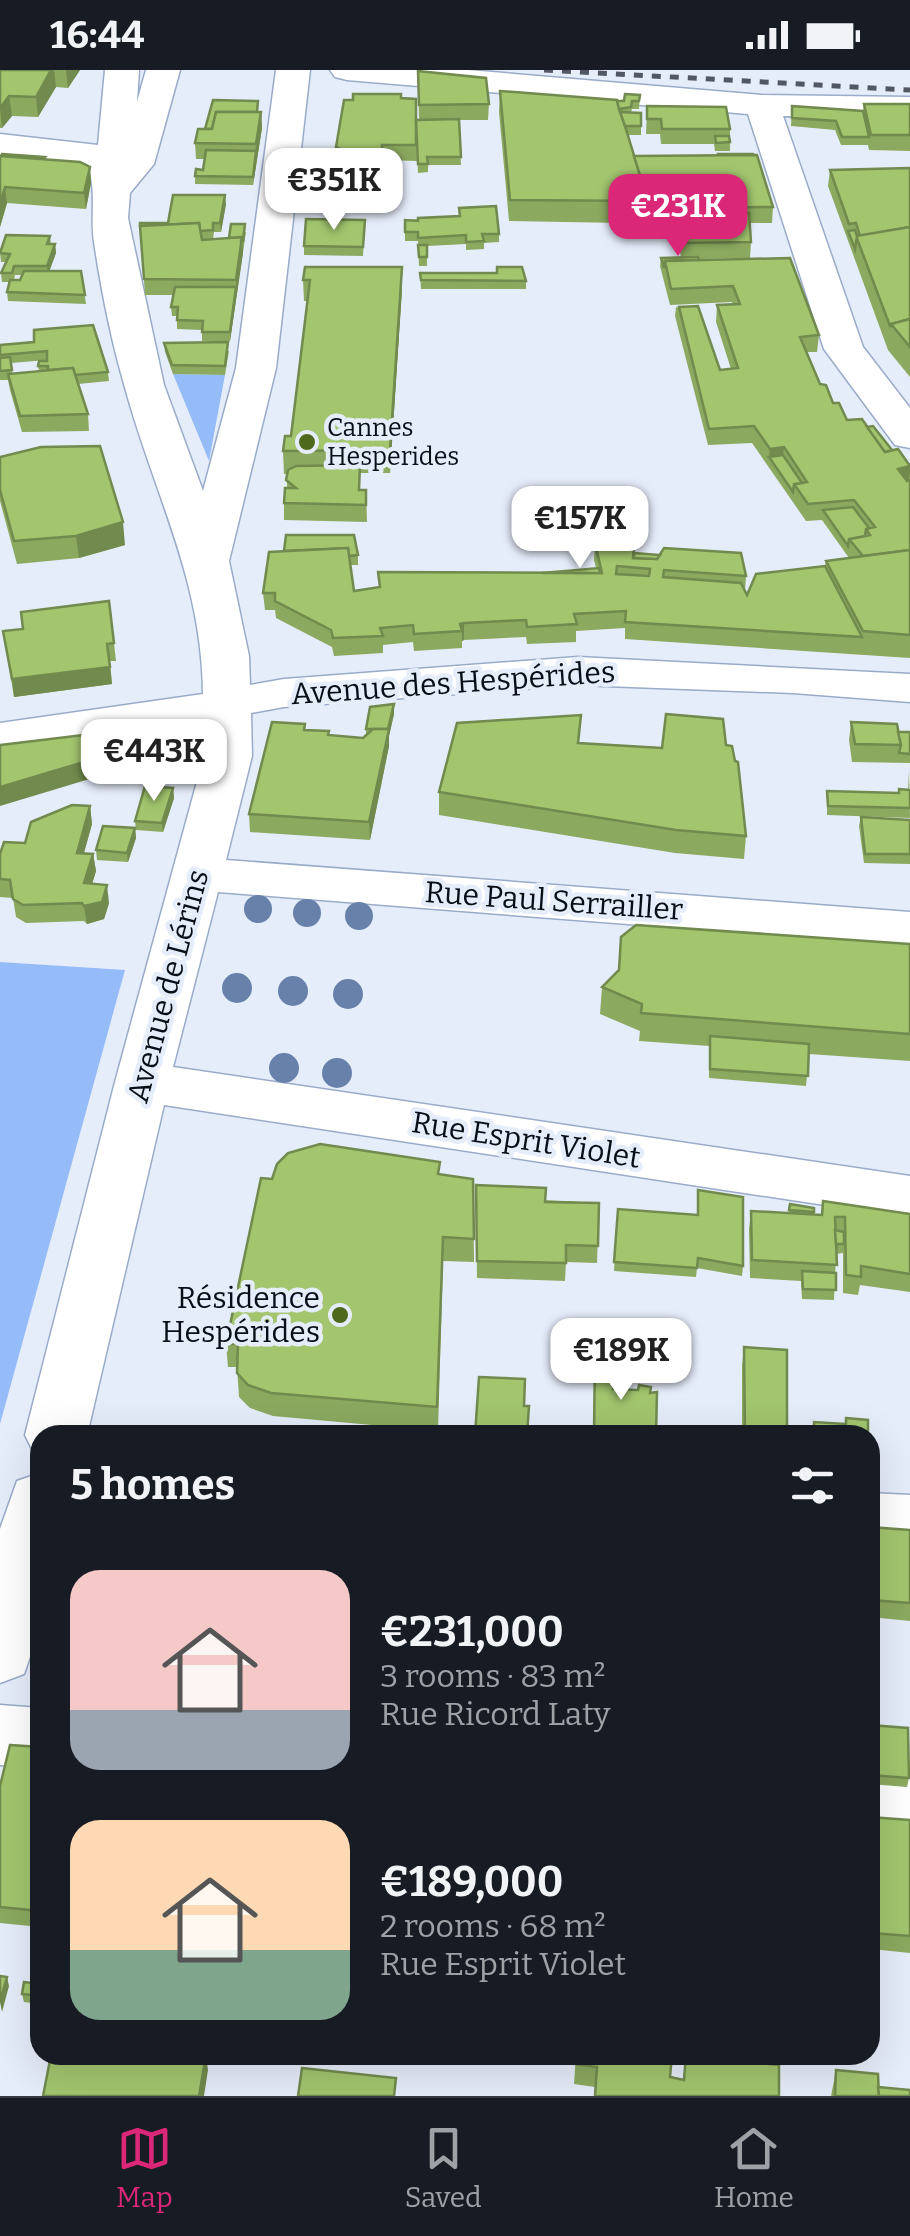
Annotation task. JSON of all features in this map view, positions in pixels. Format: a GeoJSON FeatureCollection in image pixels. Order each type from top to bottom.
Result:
{"type":"FeatureCollection","features":[{"type":"Feature","properties":{"kind":"street"},"geometry":{"type":"LineString","coordinates":[[0,141],[52,124],[78,107],[112,70]]}},
{"type":"Feature","properties":{"kind":"street","name":"Avenue de Lérins"},"geometry":{"type":"LineString","coordinates":[[58,1425],[142,1082],[228,756],[230,703],[226,656],[207,561],[144,384],[124,309],[112,241],[122,70]]}},
{"type":"Feature","properties":{"kind":"street"},"geometry":{"type":"LineString","coordinates":[[0,141],[88,153],[104,162],[114,189],[136,164],[163,70]]}},
{"type":"Feature","properties":{"kind":"street"},"geometry":{"type":"LineString","coordinates":[[207,561],[256,368],[292,70]]}},
{"type":"Feature","properties":{"kind":"street"},"geometry":{"type":"LineString","coordinates":[[347,70],[762,105],[910,106]]}},
{"type":"Feature","properties":{"kind":"street"},"geometry":{"type":"LineString","coordinates":[[762,105],[844,349],[910,436]]}},
{"type":"Feature","properties":{"kind":"street","name":"Avenue des Hespérides"},"geometry":{"type":"LineString","coordinates":[[0,738],[140,720],[284,693],[578,671],[793,678],[910,688]]}},
{"type":"Feature","properties":{"kind":"street","name":"Rue Paul Serrailler"},"geometry":{"type":"LineString","coordinates":[[198,874],[910,929]]}},
{"type":"Feature","properties":{"kind":"street","name":"Rue Esprit Violet"},"geometry":{"type":"LineString","coordinates":[[142,1082],[910,1197]]}},
{"type":"Feature","properties":{"kind":"street"},"geometry":{"type":"LineString","coordinates":[[880,1520],[910,1522]]}},
{"type":"Feature","properties":{"kind":"street"},"geometry":{"type":"LineString","coordinates":[[0,1654],[30,1538]]}},
{"type":"Feature","properties":{"kind":"street"},"geometry":{"type":"LineString","coordinates":[[0,1735],[30,1737]]}},
{"type":"Feature","properties":{"kind":"street"},"geometry":{"type":"LineString","coordinates":[[880,1807],[910,1809]]}},
{"type":"Feature","properties":{"kind":"shaded area"},"geometry":{"type":"Polygon","coordinates":[[[173,374],[225,375],[209,461],[173,374]]]}},
{"type":"Feature","properties":{"kind":"shaded area"},"geometry":{"type":"Polygon","coordinates":[[[0,962],[125,970],[0,1424],[0,962]]]}},
{"type":"Feature","properties":{"kind":"building"},"geometry":{"type":"Polygon","coordinates":[[[0,70],[51,70],[36,97],[9,96],[0,108],[0,70]]]}},
{"type":"Feature","properties":{"kind":"building"},"geometry":{"type":"Polygon","coordinates":[[[418,71],[486,78],[489,104],[419,105],[418,71]]]}},
{"type":"Feature","properties":{"kind":"building"},"geometry":{"type":"Polygon","coordinates":[[[500,91],[617,100],[648,201],[510,200],[500,91]]]}},
{"type":"Feature","properties":{"kind":"building"},"geometry":{"type":"Polygon","coordinates":[[[353,94],[401,94],[401,98],[416,99],[416,145],[382,145],[382,151],[351,154],[336,147],[344,100],[353,100],[353,94]]]}},
{"type":"Feature","properties":{"kind":"building"},"geometry":{"type":"Polygon","coordinates":[[[625,94],[640,95],[639,101],[619,109],[617,101],[624,101],[625,94]]]}},
{"type":"Feature","properties":{"kind":"building"},"geometry":{"type":"Polygon","coordinates":[[[213,100],[258,101],[257,112],[216,112],[212,129],[205,129],[213,100]]]}},
{"type":"Feature","properties":{"kind":"building"},"geometry":{"type":"Polygon","coordinates":[[[864,104],[910,104],[910,135],[871,135],[864,104]]]}},
{"type":"Feature","properties":{"kind":"building"},"geometry":{"type":"Polygon","coordinates":[[[647,106],[726,107],[730,129],[662,129],[661,119],[647,119],[647,106]]]}},
{"type":"Feature","properties":{"kind":"building"},"geometry":{"type":"Polygon","coordinates":[[[792,106],[863,111],[869,137],[842,137],[836,121],[792,118],[792,106]]]}},
{"type":"Feature","properties":{"kind":"building"},"geometry":{"type":"Polygon","coordinates":[[[216,112],[261,112],[256,144],[195,143],[198,129],[212,129],[216,112]]]}},
{"type":"Feature","properties":{"kind":"building"},"geometry":{"type":"Polygon","coordinates":[[[620,112],[641,113],[641,126],[625,126],[620,112]]]}},
{"type":"Feature","properties":{"kind":"building"},"geometry":{"type":"Polygon","coordinates":[[[459,119],[461,157],[427,157],[428,164],[418,164],[416,120],[459,119]]]}},
{"type":"Feature","properties":{"kind":"building"},"geometry":{"type":"Polygon","coordinates":[[[715,136],[729,136],[730,142],[716,143],[715,136]]]}},
{"type":"Feature","properties":{"kind":"building"},"geometry":{"type":"Polygon","coordinates":[[[206,150],[256,151],[253,177],[195,176],[196,169],[203,170],[206,150]]]}},
{"type":"Feature","properties":{"kind":"building"},"geometry":{"type":"Polygon","coordinates":[[[2,154],[45,157],[1,156],[2,154]]]}},
{"type":"Feature","properties":{"kind":"building"},"geometry":{"type":"Polygon","coordinates":[[[757,155],[773,207],[648,208],[634,156],[757,155]]]}},
{"type":"Feature","properties":{"kind":"building"},"geometry":{"type":"Polygon","coordinates":[[[0,156],[80,162],[90,167],[84,193],[5,187],[0,204],[0,156]]]}},
{"type":"Feature","properties":{"kind":"building"},"geometry":{"type":"Polygon","coordinates":[[[910,168],[910,227],[860,236],[856,223],[849,224],[830,170],[910,168]]]}},
{"type":"Feature","properties":{"kind":"building"},"geometry":{"type":"Polygon","coordinates":[[[173,195],[225,195],[220,223],[213,223],[213,230],[200,231],[199,223],[140,226],[168,223],[173,195]]]}},
{"type":"Feature","properties":{"kind":"building"},"geometry":{"type":"Polygon","coordinates":[[[496,206],[499,234],[482,234],[484,241],[466,242],[466,235],[418,238],[418,232],[405,232],[405,220],[460,216],[459,208],[496,206]]]}},
{"type":"Feature","properties":{"kind":"building"},"geometry":{"type":"Polygon","coordinates":[[[749,213],[751,242],[683,243],[677,216],[749,213]]]}},
{"type":"Feature","properties":{"kind":"building"},"geometry":{"type":"Polygon","coordinates":[[[306,219],[365,220],[363,247],[304,246],[306,219]]]}},
{"type":"Feature","properties":{"kind":"building"},"geometry":{"type":"Polygon","coordinates":[[[199,223],[202,240],[242,237],[236,280],[144,279],[140,226],[199,223]]]}},
{"type":"Feature","properties":{"kind":"building"},"geometry":{"type":"Polygon","coordinates":[[[231,224],[245,224],[243,241],[242,237],[229,238],[231,224]]]}},
{"type":"Feature","properties":{"kind":"building"},"geometry":{"type":"Polygon","coordinates":[[[910,227],[910,319],[890,326],[856,236],[910,227]]]}},
{"type":"Feature","properties":{"kind":"building"},"geometry":{"type":"Polygon","coordinates":[[[855,230],[857,236],[855,249],[848,231],[855,230]]]}},
{"type":"Feature","properties":{"kind":"building"},"geometry":{"type":"Polygon","coordinates":[[[6,235],[50,236],[47,244],[55,244],[47,266],[14,266],[12,273],[1,273],[10,254],[0,253],[6,235]]]}},
{"type":"Feature","properties":{"kind":"building"},"geometry":{"type":"Polygon","coordinates":[[[418,245],[427,245],[427,257],[419,257],[418,245]]]}},
{"type":"Feature","properties":{"kind":"building"},"geometry":{"type":"Polygon","coordinates":[[[661,258],[699,260],[665,261],[664,268],[661,258]]]}},
{"type":"Feature","properties":{"kind":"building"},"geometry":{"type":"Polygon","coordinates":[[[790,258],[819,335],[800,337],[820,384],[826,385],[833,403],[839,403],[847,420],[862,419],[885,452],[898,449],[910,466],[898,469],[910,480],[910,550],[863,556],[849,539],[870,535],[866,529],[875,527],[854,500],[808,504],[794,484],[807,482],[784,447],[770,449],[754,426],[709,429],[679,307],[698,306],[720,370],[738,368],[717,305],[740,304],[733,286],[671,289],[665,261],[790,258]]]}},
{"type":"Feature","properties":{"kind":"building"},"geometry":{"type":"Polygon","coordinates":[[[305,267],[402,267],[390,450],[283,451],[285,436],[291,436],[310,280],[303,280],[305,267]]]}},
{"type":"Feature","properties":{"kind":"building"},"geometry":{"type":"Polygon","coordinates":[[[497,267],[522,267],[526,281],[421,280],[420,273],[497,273],[497,267]]]}},
{"type":"Feature","properties":{"kind":"building"},"geometry":{"type":"Polygon","coordinates":[[[24,271],[81,271],[85,295],[7,292],[10,280],[20,280],[24,271]]]}},
{"type":"Feature","properties":{"kind":"building"},"geometry":{"type":"Polygon","coordinates":[[[175,287],[236,287],[230,332],[202,332],[203,321],[177,320],[178,307],[171,307],[175,287]]]}},
{"type":"Feature","properties":{"kind":"building"},"geometry":{"type":"Polygon","coordinates":[[[910,319],[910,347],[891,324],[910,319]]]}},
{"type":"Feature","properties":{"kind":"building"},"geometry":{"type":"Polygon","coordinates":[[[93,325],[108,372],[75,375],[73,368],[48,370],[48,366],[38,366],[39,361],[47,361],[47,351],[0,355],[0,345],[34,342],[34,330],[93,325]]]}},
{"type":"Feature","properties":{"kind":"building"},"geometry":{"type":"Polygon","coordinates":[[[228,342],[225,366],[172,365],[164,343],[228,342]]]}},
{"type":"Feature","properties":{"kind":"building"},"geometry":{"type":"Polygon","coordinates":[[[10,357],[12,370],[0,371],[0,358],[10,357]]]}},
{"type":"Feature","properties":{"kind":"building"},"geometry":{"type":"Polygon","coordinates":[[[73,368],[88,414],[20,416],[8,374],[73,368]]]}},
{"type":"Feature","properties":{"kind":"building"},"geometry":{"type":"Polygon","coordinates":[[[873,426],[892,450],[885,452],[867,427],[873,426]]]}},
{"type":"Feature","properties":{"kind":"building"},"geometry":{"type":"Polygon","coordinates":[[[100,446],[123,522],[76,536],[14,541],[0,490],[0,457],[41,447],[100,446]]]}},
{"type":"Feature","properties":{"kind":"building"},"geometry":{"type":"Polygon","coordinates":[[[783,455],[802,483],[794,484],[793,492],[769,457],[783,455]]]}},
{"type":"Feature","properties":{"kind":"building"},"geometry":{"type":"Polygon","coordinates":[[[360,465],[359,490],[366,490],[366,505],[284,503],[285,488],[296,488],[286,480],[288,470],[296,466],[360,465]]]}},
{"type":"Feature","properties":{"kind":"building"},"geometry":{"type":"Polygon","coordinates":[[[853,507],[869,528],[865,536],[849,539],[848,546],[823,510],[853,507]]]}},
{"type":"Feature","properties":{"kind":"building"},"geometry":{"type":"Polygon","coordinates":[[[286,535],[354,535],[358,555],[349,556],[348,548],[284,551],[286,535]]]}},
{"type":"Feature","properties":{"kind":"building"},"geometry":{"type":"Polygon","coordinates":[[[595,543],[634,546],[633,558],[657,559],[664,548],[741,553],[746,576],[664,570],[663,577],[741,583],[747,595],[756,574],[825,566],[862,637],[625,622],[626,611],[574,614],[577,624],[527,627],[526,620],[464,623],[460,624],[462,631],[414,634],[413,625],[380,628],[383,636],[333,638],[331,630],[275,601],[275,593],[263,593],[269,552],[348,548],[354,591],[380,587],[378,572],[602,573],[595,543]],[[617,566],[616,574],[649,576],[650,569],[617,566]]]}},
{"type":"Feature","properties":{"kind":"building"},"geometry":{"type":"Polygon","coordinates":[[[910,550],[910,635],[863,631],[826,561],[910,550]]]}},
{"type":"Feature","properties":{"kind":"building"},"geometry":{"type":"Polygon","coordinates":[[[634,553],[660,555],[657,559],[634,558],[634,553]]]}},
{"type":"Feature","properties":{"kind":"building"},"geometry":{"type":"Polygon","coordinates":[[[599,568],[600,573],[542,573],[599,568]]]}},
{"type":"Feature","properties":{"kind":"building"},"geometry":{"type":"Polygon","coordinates":[[[109,601],[114,643],[107,644],[110,667],[12,679],[3,631],[23,629],[21,612],[109,601]]]}},
{"type":"Feature","properties":{"kind":"building"},"geometry":{"type":"Polygon","coordinates":[[[394,704],[388,729],[366,729],[370,707],[394,704]]]}},
{"type":"Feature","properties":{"kind":"building"},"geometry":{"type":"Polygon","coordinates":[[[666,714],[723,719],[726,745],[732,746],[738,762],[746,836],[676,830],[439,792],[457,723],[581,715],[578,743],[662,748],[666,714]]]}},
{"type":"Feature","properties":{"kind":"building"},"geometry":{"type":"Polygon","coordinates":[[[272,722],[305,724],[304,730],[363,738],[373,729],[389,729],[369,822],[249,814],[272,722]]]}},
{"type":"Feature","properties":{"kind":"building"},"geometry":{"type":"Polygon","coordinates":[[[851,722],[897,724],[901,745],[855,744],[851,722]]]}},
{"type":"Feature","properties":{"kind":"building"},"geometry":{"type":"Polygon","coordinates":[[[898,732],[910,732],[910,754],[899,753],[898,732]]]}},
{"type":"Feature","properties":{"kind":"building"},"geometry":{"type":"Polygon","coordinates":[[[100,733],[124,750],[0,787],[0,745],[100,733]]]}},
{"type":"Feature","properties":{"kind":"building"},"geometry":{"type":"Polygon","coordinates":[[[145,786],[173,788],[162,823],[135,821],[145,786]]]}},
{"type":"Feature","properties":{"kind":"building"},"geometry":{"type":"Polygon","coordinates":[[[899,789],[910,790],[910,808],[828,806],[827,791],[899,793],[899,789]]]}},
{"type":"Feature","properties":{"kind":"building"},"geometry":{"type":"Polygon","coordinates":[[[72,805],[90,806],[77,853],[93,854],[84,883],[107,885],[102,902],[84,906],[23,905],[13,899],[10,880],[0,879],[4,842],[25,843],[31,822],[72,805]]]}},
{"type":"Feature","properties":{"kind":"building"},"geometry":{"type":"Polygon","coordinates":[[[861,817],[910,820],[910,854],[865,854],[861,817]]]}},
{"type":"Feature","properties":{"kind":"building"},"geometry":{"type":"Polygon","coordinates":[[[103,826],[135,828],[127,853],[96,850],[103,826]]]}},
{"type":"Feature","properties":{"kind":"building"},"geometry":{"type":"Polygon","coordinates":[[[636,925],[910,944],[910,1034],[641,1013],[642,1004],[602,987],[619,970],[621,937],[636,925]]]}},
{"type":"Feature","properties":{"kind":"building"},"geometry":{"type":"Polygon","coordinates":[[[710,1036],[809,1044],[808,1076],[710,1069],[710,1036]]]}},
{"type":"Feature","properties":{"kind":"building","name":"Résidence Hespérides"},"geometry":{"type":"Polygon","coordinates":[[[320,1144],[440,1162],[438,1174],[473,1179],[474,1239],[443,1237],[437,1407],[271,1393],[248,1385],[237,1373],[238,1344],[226,1344],[261,1178],[272,1179],[277,1164],[288,1153],[320,1144]]]}},
{"type":"Feature","properties":{"kind":"building"},"geometry":{"type":"Polygon","coordinates":[[[476,1185],[546,1188],[545,1202],[599,1203],[598,1246],[566,1245],[566,1263],[477,1261],[476,1185]]]}},
{"type":"Feature","properties":{"kind":"building"},"geometry":{"type":"Polygon","coordinates":[[[698,1190],[743,1197],[743,1266],[698,1258],[697,1268],[614,1262],[618,1209],[698,1215],[698,1190]]]}},
{"type":"Feature","properties":{"kind":"building"},"geometry":{"type":"Polygon","coordinates":[[[823,1201],[910,1214],[910,1274],[861,1266],[861,1277],[846,1275],[845,1217],[835,1217],[837,1265],[752,1260],[751,1211],[822,1215],[823,1201]]]}},
{"type":"Feature","properties":{"kind":"building"},"geometry":{"type":"Polygon","coordinates":[[[790,1204],[814,1208],[814,1212],[789,1210],[790,1204]]]}},
{"type":"Feature","properties":{"kind":"building"},"geometry":{"type":"Polygon","coordinates":[[[835,1230],[844,1232],[844,1244],[836,1244],[835,1230]]]}},
{"type":"Feature","properties":{"kind":"building"},"geometry":{"type":"Polygon","coordinates":[[[802,1271],[836,1273],[836,1290],[803,1289],[802,1271]]]}},
{"type":"Feature","properties":{"kind":"building"},"geometry":{"type":"Polygon","coordinates":[[[744,1347],[787,1350],[787,1425],[745,1425],[744,1347]]]}},
{"type":"Feature","properties":{"kind":"building"},"geometry":{"type":"Polygon","coordinates":[[[595,1350],[617,1352],[613,1389],[651,1387],[650,1393],[657,1392],[656,1425],[594,1425],[595,1350]]]}},
{"type":"Feature","properties":{"kind":"building"},"geometry":{"type":"Polygon","coordinates":[[[479,1377],[525,1379],[528,1425],[476,1425],[479,1377]]]}},
{"type":"Feature","properties":{"kind":"building"},"geometry":{"type":"Polygon","coordinates":[[[846,1418],[868,1420],[868,1425],[814,1425],[814,1422],[846,1424],[846,1418]]]}},
{"type":"Feature","properties":{"kind":"building"},"geometry":{"type":"Polygon","coordinates":[[[880,1528],[910,1530],[910,1603],[880,1601],[880,1528]]]}},
{"type":"Feature","properties":{"kind":"building"},"geometry":{"type":"Polygon","coordinates":[[[880,1726],[908,1728],[909,1778],[880,1776],[880,1726]]]}},
{"type":"Feature","properties":{"kind":"building"},"geometry":{"type":"Polygon","coordinates":[[[10,1745],[30,1746],[30,1910],[0,1907],[0,1786],[10,1745]]]}},
{"type":"Feature","properties":{"kind":"building"},"geometry":{"type":"Polygon","coordinates":[[[880,1818],[910,1820],[910,1936],[880,1934],[880,1818]]]}},
{"type":"Feature","properties":{"kind":"building"},"geometry":{"type":"Polygon","coordinates":[[[0,1976],[7,1977],[0,2002],[0,1976]]]}},
{"type":"Feature","properties":{"kind":"building"},"geometry":{"type":"Polygon","coordinates":[[[24,1982],[30,1983],[30,1995],[22,1994],[24,1982]]]}},
{"type":"Feature","properties":{"kind":"building"},"geometry":{"type":"Polygon","coordinates":[[[49,2065],[204,2065],[199,2096],[43,2096],[49,2065]]]}},
{"type":"Feature","properties":{"kind":"building"},"geometry":{"type":"Polygon","coordinates":[[[582,2065],[671,2065],[670,2077],[684,2080],[685,2065],[779,2065],[779,2096],[595,2096],[597,2067],[582,2065]]]}},
{"type":"Feature","properties":{"kind":"building"},"geometry":{"type":"Polygon","coordinates":[[[302,2068],[396,2078],[394,2096],[298,2096],[302,2068]]]}},
{"type":"Feature","properties":{"kind":"building"},"geometry":{"type":"Polygon","coordinates":[[[836,2070],[878,2074],[879,2096],[835,2096],[836,2070]]]}},
{"type":"Feature","properties":{"kind":"building"},"geometry":{"type":"Polygon","coordinates":[[[878,2087],[910,2090],[910,2096],[879,2096],[878,2087]]]}},
{"type":"Feature","properties":{"kind":"railway"},"geometry":{"type":"LineString","coordinates":[[544,70],[910,90]]}},
{"type":"Feature","properties":{"kind":"place","name":"Cannes Hesperides"},"geometry":{"type":"Point","coordinates":[307,442]}},
{"type":"Feature","properties":{"kind":"place","name":"Résidence Hespérides"},"geometry":{"type":"Point","coordinates":[340,1315]}}]}
